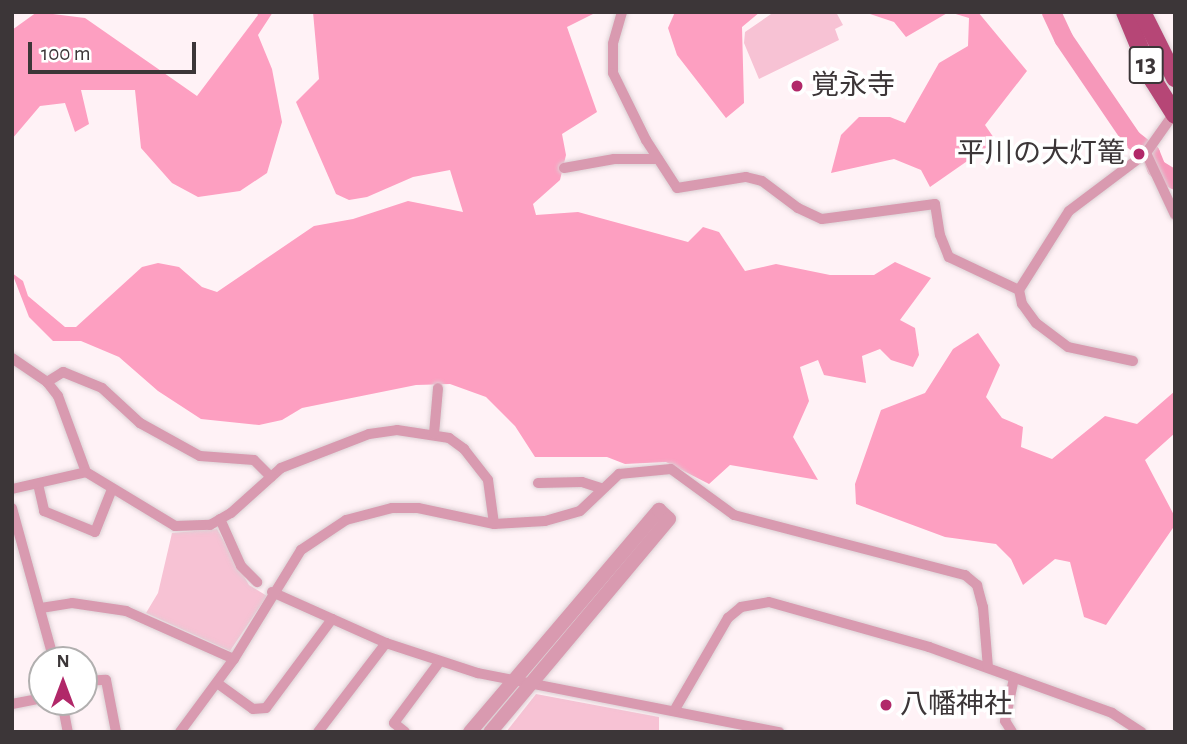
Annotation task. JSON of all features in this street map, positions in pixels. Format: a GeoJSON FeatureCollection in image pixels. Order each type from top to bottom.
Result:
{"type":"FeatureCollection","features":[{"type":"Feature","properties":{"kind":"main road","name":"13"},"geometry":{"type":"LineString","coordinates":[[1125,12],[1153,80],[1174,113]]}},
{"type":"Feature","properties":{"kind":"main road","name":"13"},"geometry":{"type":"LineString","coordinates":[[1142,12],[1175,78]]}},
{"type":"Feature","properties":{"kind":"street"},"geometry":{"type":"LineString","coordinates":[[622,12],[613,44],[613,74],[658,159],[677,188],[746,177],[762,181],[798,208],[822,219],[935,204],[940,235],[949,257],[1019,290]]}},
{"type":"Feature","properties":{"kind":"street"},"geometry":{"type":"LineString","coordinates":[[1133,361],[1068,347],[1036,323],[1022,304],[1019,290],[1069,211],[1150,149],[1174,113]]}},
{"type":"Feature","properties":{"kind":"street"},"geometry":{"type":"LineString","coordinates":[[1150,149],[1175,215]]}},
{"type":"Feature","properties":{"kind":"street"},"geometry":{"type":"LineString","coordinates":[[564,168],[614,159],[658,159]]}},
{"type":"Feature","properties":{"kind":"street"},"geometry":{"type":"LineString","coordinates":[[12,358],[47,382],[67,417],[86,472],[175,526],[210,525],[271,477],[310,455],[369,434],[397,430],[449,438],[480,465],[488,480],[494,524]]}},
{"type":"Feature","properties":{"kind":"street"},"geometry":{"type":"LineString","coordinates":[[47,382],[63,372],[102,388],[140,423],[200,456],[254,460],[271,477]]}},
{"type":"Feature","properties":{"kind":"street"},"geometry":{"type":"LineString","coordinates":[[434,434],[438,388]]}},
{"type":"Feature","properties":{"kind":"street"},"geometry":{"type":"LineString","coordinates":[[180,732],[234,659],[301,550],[346,520],[392,508],[418,508],[494,524],[562,518],[590,504],[600,488],[619,474],[671,469],[734,515],[965,575],[977,585],[983,607],[988,668]]}},
{"type":"Feature","properties":{"kind":"street"},"geometry":{"type":"LineString","coordinates":[[12,489],[86,472]]}},
{"type":"Feature","properties":{"kind":"street"},"geometry":{"type":"LineString","coordinates":[[538,483],[582,482],[600,488]]}},
{"type":"Feature","properties":{"kind":"street"},"geometry":{"type":"LineString","coordinates":[[38,484],[44,510],[95,532],[112,489]]}},
{"type":"Feature","properties":{"kind":"street"},"geometry":{"type":"LineString","coordinates":[[12,508],[50,646]]}},
{"type":"Feature","properties":{"kind":"street"},"geometry":{"type":"LineString","coordinates":[[470,732],[659,510],[669,519],[529,682],[490,732]]}},
{"type":"Feature","properties":{"kind":"street"},"geometry":{"type":"LineString","coordinates":[[220,519],[241,566],[257,582]]}},
{"type":"Feature","properties":{"kind":"street"},"geometry":{"type":"LineString","coordinates":[[273,593],[386,643],[440,661],[513,681],[779,732]]}},
{"type":"Feature","properties":{"kind":"street"},"geometry":{"type":"LineString","coordinates":[[674,711],[728,618],[741,607],[769,602],[929,647],[1112,713],[1141,732]]}},
{"type":"Feature","properties":{"kind":"street"},"geometry":{"type":"LineString","coordinates":[[41,608],[72,603],[126,611],[234,659]]}},
{"type":"Feature","properties":{"kind":"street"},"geometry":{"type":"LineString","coordinates":[[217,682],[253,709],[266,708],[332,619]]}},
{"type":"Feature","properties":{"kind":"street"},"geometry":{"type":"LineString","coordinates":[[318,732],[386,643]]}},
{"type":"Feature","properties":{"kind":"street"},"geometry":{"type":"LineString","coordinates":[[405,732],[394,723],[440,661]]}},
{"type":"Feature","properties":{"kind":"street"},"geometry":{"type":"LineString","coordinates":[[1012,732],[1004,721],[1014,678]]}},
{"type":"Feature","properties":{"kind":"street"},"geometry":{"type":"LineString","coordinates":[[98,680],[106,680],[116,732]]}},
{"type":"Feature","properties":{"kind":"shaded area"},"geometry":{"type":"Polygon","coordinates":[[[37,12],[85,18],[197,96],[258,15],[256,12],[273,12],[258,35],[272,69],[282,122],[267,173],[240,191],[198,197],[172,183],[141,148],[135,90],[81,90],[89,124],[75,132],[65,103],[40,106],[12,139],[12,30],[37,12]]]}},
{"type":"Feature","properties":{"kind":"shaded area"},"geometry":{"type":"Polygon","coordinates":[[[313,12],[597,12],[567,27],[597,112],[562,134],[566,155],[560,180],[533,204],[536,215],[578,212],[688,242],[703,227],[719,232],[745,271],[776,264],[830,275],[874,275],[895,262],[931,278],[900,320],[915,328],[919,355],[913,367],[891,360],[880,349],[862,356],[866,383],[824,375],[818,360],[800,367],[809,401],[793,437],[818,480],[730,465],[709,484],[666,462],[625,464],[607,457],[535,457],[515,426],[486,397],[450,384],[416,385],[302,408],[282,420],[259,425],[201,419],[158,391],[119,357],[81,341],[53,341],[29,317],[12,273],[23,281],[28,296],[65,327],[76,327],[142,267],[158,263],[179,267],[202,287],[217,292],[314,226],[353,219],[408,201],[463,212],[450,170],[413,177],[367,197],[349,200],[336,194],[296,102],[319,79],[313,12]]]}},
{"type":"Feature","properties":{"kind":"shaded area"},"geometry":{"type":"Polygon","coordinates":[[[675,12],[760,12],[742,27],[744,103],[726,118],[677,55],[668,28],[675,12]]]}},
{"type":"Feature","properties":{"kind":"shaded area"},"geometry":{"type":"Polygon","coordinates":[[[774,12],[836,12],[843,25],[835,29],[839,40],[759,79],[744,43],[745,32],[774,12]]]}},
{"type":"Feature","properties":{"kind":"shaded area"},"geometry":{"type":"Polygon","coordinates":[[[864,12],[949,12],[906,37],[894,22],[864,12]]]}},
{"type":"Feature","properties":{"kind":"shaded area"},"geometry":{"type":"Polygon","coordinates":[[[949,12],[978,12],[1027,71],[985,125],[996,141],[930,187],[921,170],[894,159],[831,173],[841,135],[859,117],[890,117],[905,123],[939,63],[968,46],[969,18],[949,12]]]}},
{"type":"Feature","properties":{"kind":"shaded area"},"geometry":{"type":"Polygon","coordinates":[[[978,333],[1000,365],[986,397],[1002,418],[1023,427],[1021,447],[1052,459],[1105,416],[1137,424],[1175,391],[1175,433],[1145,460],[1175,517],[1175,525],[1106,625],[1084,617],[1070,562],[1055,559],[1023,585],[1011,559],[996,544],[945,537],[856,504],[855,484],[881,410],[925,393],[953,349],[978,333]]]}},
{"type":"Feature","properties":{"kind":"shaded area"},"geometry":{"type":"Polygon","coordinates":[[[217,529],[249,585],[267,596],[230,651],[146,613],[158,593],[172,533],[217,529]]]}},
{"type":"Feature","properties":{"kind":"shaded area"},"geometry":{"type":"Polygon","coordinates":[[[536,694],[659,717],[659,732],[506,732],[536,694]]]}},
{"type":"Feature","properties":{"kind":"waterway"},"geometry":{"type":"LineString","coordinates":[[1051,12],[1063,38],[1132,139],[1150,153],[1156,168],[1175,180]]}},
{"type":"Feature","properties":{"kind":"place","name":"覚永寺"},"geometry":{"type":"Point","coordinates":[797,86]}},
{"type":"Feature","properties":{"kind":"place","name":"平川の大灯篭"},"geometry":{"type":"Point","coordinates":[1139,154]}},
{"type":"Feature","properties":{"kind":"place","name":"八幡神社"},"geometry":{"type":"Point","coordinates":[886,705]}}]}
